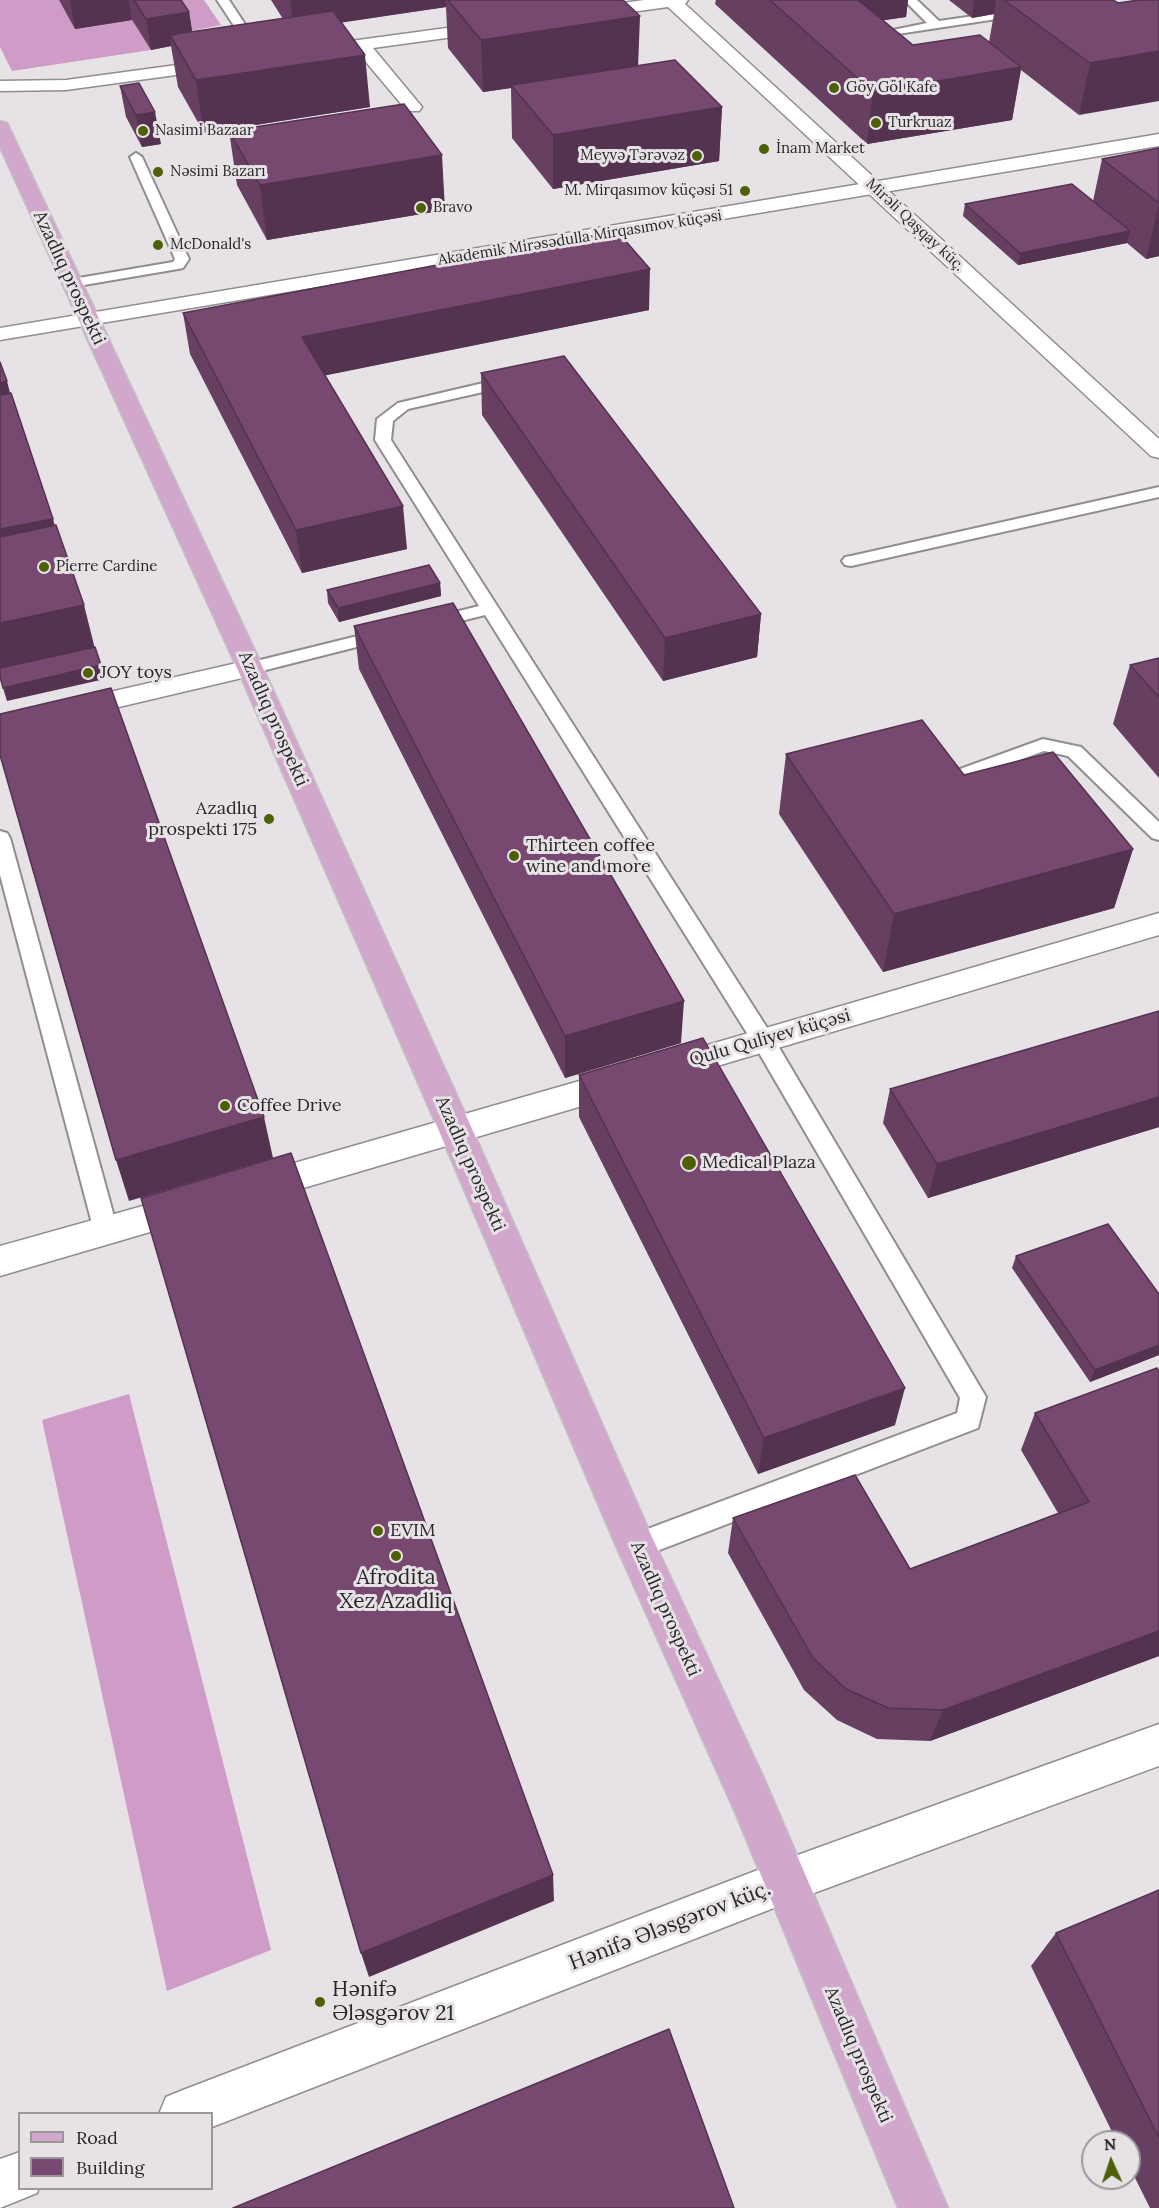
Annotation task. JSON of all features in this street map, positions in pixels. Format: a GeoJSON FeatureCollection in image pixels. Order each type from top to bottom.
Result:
{"type":"FeatureCollection","features":[{"type":"Feature","properties":{"kind":"main road","name":"Azadlıq prospekti"},"geometry":{"type":"LineString","coordinates":[[0,127],[250,668],[456,1131],[636,1546],[751,1798],[784,1882],[923,2208]]}},
{"type":"Feature","properties":{"kind":"street"},"geometry":{"type":"LineString","coordinates":[[568,16],[674,0]]}},
{"type":"Feature","properties":{"kind":"street","name":"Mirəli Qaşqay küç."},"geometry":{"type":"LineString","coordinates":[[674,0],[1159,451]]}},
{"type":"Feature","properties":{"kind":"street"},"geometry":{"type":"LineString","coordinates":[[295,54],[511,24]]}},
{"type":"Feature","properties":{"kind":"street"},"geometry":{"type":"LineString","coordinates":[[361,45],[412,107]]}},
{"type":"Feature","properties":{"kind":"street"},"geometry":{"type":"LineString","coordinates":[[0,86],[66,85],[268,57]]}},
{"type":"Feature","properties":{"kind":"street","name":"Akademik Mirəsədulla Mirqasımov küçəsi"},"geometry":{"type":"LineString","coordinates":[[0,334],[1159,140]]}},
{"type":"Feature","properties":{"kind":"street"},"geometry":{"type":"LineString","coordinates":[[0,726],[250,668]]}},
{"type":"Feature","properties":{"kind":"street","name":"Qulu Quliyev küçəsi"},"geometry":{"type":"LineString","coordinates":[[0,1261],[456,1131],[1159,924]]}},
{"type":"Feature","properties":{"kind":"street","name":"Hənifə Ələsgərov küç."},"geometry":{"type":"LineString","coordinates":[[188,2112],[784,1882],[1159,1745]]}},
{"type":"Feature","properties":{"kind":"street"},"geometry":{"type":"LineString","coordinates":[[0,2184],[18,2177]]}},
{"type":"Feature","properties":{"kind":"lane"},"geometry":{"type":"LineString","coordinates":[[223,0],[268,57]]}},
{"type":"Feature","properties":{"kind":"lane"},"geometry":{"type":"LineString","coordinates":[[909,0],[936,26]]}},
{"type":"Feature","properties":{"kind":"lane"},"geometry":{"type":"LineString","coordinates":[[882,35],[1040,9]]}},
{"type":"Feature","properties":{"kind":"lane"},"geometry":{"type":"LineString","coordinates":[[72,283],[178,265],[182,259],[136,157]]}},
{"type":"Feature","properties":{"kind":"lane"},"geometry":{"type":"LineString","coordinates":[[527,379],[403,406],[385,419],[383,440],[763,1040],[974,1397],[969,1420],[636,1546]]}},
{"type":"Feature","properties":{"kind":"lane"},"geometry":{"type":"LineString","coordinates":[[851,561],[1159,492]]}},
{"type":"Feature","properties":{"kind":"lane"},"geometry":{"type":"LineString","coordinates":[[250,668],[490,609]]}},
{"type":"Feature","properties":{"kind":"lane"},"geometry":{"type":"LineString","coordinates":[[956,777],[1043,745],[1074,751],[1159,833]]}},
{"type":"Feature","properties":{"kind":"lane"},"geometry":{"type":"LineString","coordinates":[[0,838],[106,1231]]}},
{"type":"Feature","properties":{"kind":"shaded area"},"geometry":{"type":"Polygon","coordinates":[[[0,0],[59,0],[76,28],[132,20],[151,50],[12,71],[0,47],[0,0]]]}},
{"type":"Feature","properties":{"kind":"shaded area"},"geometry":{"type":"Polygon","coordinates":[[[165,0],[204,0],[221,25],[186,32],[165,0]]]}},
{"type":"Feature","properties":{"kind":"shaded area"},"geometry":{"type":"Polygon","coordinates":[[[129,1394],[271,1950],[167,1991],[42,1420],[129,1394]]]}},
{"type":"Feature","properties":{"kind":"building"},"geometry":{"type":"Polygon","coordinates":[[[134,0],[181,0],[189,12],[146,19],[134,0]]]}},
{"type":"Feature","properties":{"kind":"building"},"geometry":{"type":"Polygon","coordinates":[[[448,0],[623,0],[640,16],[481,40],[448,0]]]}},
{"type":"Feature","properties":{"kind":"building"},"geometry":{"type":"Polygon","coordinates":[[[770,0],[858,0],[913,45],[980,35],[1021,67],[873,92],[770,0]]]}},
{"type":"Feature","properties":{"kind":"building"},"geometry":{"type":"Polygon","coordinates":[[[1004,0],[1113,0],[1118,3],[1159,0],[1159,51],[1090,63],[1004,0]]]}},
{"type":"Feature","properties":{"kind":"building"},"geometry":{"type":"Polygon","coordinates":[[[333,11],[365,55],[196,80],[170,35],[333,11]]]}},
{"type":"Feature","properties":{"kind":"building"},"geometry":{"type":"Polygon","coordinates":[[[675,60],[722,107],[553,135],[511,85],[675,60]]]}},
{"type":"Feature","properties":{"kind":"building"},"geometry":{"type":"Polygon","coordinates":[[[139,83],[155,112],[136,115],[120,86],[139,83]]]}},
{"type":"Feature","properties":{"kind":"building"},"geometry":{"type":"Polygon","coordinates":[[[404,104],[442,155],[260,185],[229,131],[404,104]]]}},
{"type":"Feature","properties":{"kind":"building"},"geometry":{"type":"Polygon","coordinates":[[[1159,148],[1159,203],[1102,159],[1159,148]]]}},
{"type":"Feature","properties":{"kind":"building"},"geometry":{"type":"Polygon","coordinates":[[[1072,184],[1130,231],[1020,253],[965,204],[1072,184]]]}},
{"type":"Feature","properties":{"kind":"building"},"geometry":{"type":"Polygon","coordinates":[[[617,231],[650,269],[302,337],[403,506],[296,530],[183,313],[617,231]]]}},
{"type":"Feature","properties":{"kind":"building"},"geometry":{"type":"Polygon","coordinates":[[[564,356],[761,614],[665,638],[481,373],[564,356]]]}},
{"type":"Feature","properties":{"kind":"building"},"geometry":{"type":"Polygon","coordinates":[[[0,362],[7,381],[0,383],[0,362]]]}},
{"type":"Feature","properties":{"kind":"building"},"geometry":{"type":"Polygon","coordinates":[[[11,393],[53,519],[0,529],[0,395],[11,393]]]}},
{"type":"Feature","properties":{"kind":"building"},"geometry":{"type":"Polygon","coordinates":[[[56,525],[84,605],[0,623],[0,537],[56,525]]]}},
{"type":"Feature","properties":{"kind":"building"},"geometry":{"type":"Polygon","coordinates":[[[429,565],[440,583],[338,608],[327,590],[429,565]]]}},
{"type":"Feature","properties":{"kind":"building","name":"Thirteen coffee wine and more"},"geometry":{"type":"Polygon","coordinates":[[[453,603],[684,1001],[565,1036],[354,626],[453,603]]]}},
{"type":"Feature","properties":{"kind":"building"},"geometry":{"type":"Polygon","coordinates":[[[95,647],[101,665],[3,688],[0,668],[95,647]]]}},
{"type":"Feature","properties":{"kind":"building"},"geometry":{"type":"Polygon","coordinates":[[[1159,658],[1159,697],[1130,665],[1159,658]]]}},
{"type":"Feature","properties":{"kind":"building"},"geometry":{"type":"Polygon","coordinates":[[[111,688],[264,1117],[116,1160],[0,755],[0,714],[111,688]]]}},
{"type":"Feature","properties":{"kind":"building"},"geometry":{"type":"Polygon","coordinates":[[[922,720],[964,775],[1053,752],[1133,849],[894,914],[786,754],[922,720]]]}},
{"type":"Feature","properties":{"kind":"building"},"geometry":{"type":"Polygon","coordinates":[[[1159,1011],[1159,1097],[937,1164],[890,1089],[1159,1011]]]}},
{"type":"Feature","properties":{"kind":"building"},"geometry":{"type":"Polygon","coordinates":[[[703,1038],[905,1388],[764,1438],[579,1075],[703,1038]]]}},
{"type":"Feature","properties":{"kind":"building"},"geometry":{"type":"Polygon","coordinates":[[[291,1153],[553,1875],[361,1953],[141,1198],[291,1153]]]}},
{"type":"Feature","properties":{"kind":"building"},"geometry":{"type":"Polygon","coordinates":[[[1108,1224],[1159,1294],[1159,1345],[1095,1370],[1016,1256],[1108,1224]]]}},
{"type":"Feature","properties":{"kind":"building"},"geometry":{"type":"Polygon","coordinates":[[[1157,1368],[1159,1371],[1159,1631],[943,1710],[888,1708],[846,1689],[813,1658],[733,1518],[855,1475],[910,1569],[1089,1502],[1035,1413],[1157,1368]]]}},
{"type":"Feature","properties":{"kind":"building"},"geometry":{"type":"Polygon","coordinates":[[[1159,1890],[1159,2138],[1056,1933],[1159,1890]]]}},
{"type":"Feature","properties":{"kind":"building"},"geometry":{"type":"Polygon","coordinates":[[[669,2029],[734,2208],[233,2208],[669,2029]]]}},
{"type":"Feature","properties":{"kind":"place","name":"Göy Göl Kafe"},"geometry":{"type":"Point","coordinates":[834,88]}},
{"type":"Feature","properties":{"kind":"place","name":"Turkruaz"},"geometry":{"type":"Point","coordinates":[876,123]}},
{"type":"Feature","properties":{"kind":"place","name":"Nasimi Bazaar"},"geometry":{"type":"Point","coordinates":[143,131]}},
{"type":"Feature","properties":{"kind":"place","name":"İnam Market"},"geometry":{"type":"Point","coordinates":[764,149]}},
{"type":"Feature","properties":{"kind":"place","name":"Meyvə Tərəvəz"},"geometry":{"type":"Point","coordinates":[697,156]}},
{"type":"Feature","properties":{"kind":"place","name":"Nəsimi Bazarı"},"geometry":{"type":"Point","coordinates":[158,172]}},
{"type":"Feature","properties":{"kind":"place","name":"M. Mirqasımov küçəsi 51"},"geometry":{"type":"Point","coordinates":[745,191]}},
{"type":"Feature","properties":{"kind":"place","name":"Bravo"},"geometry":{"type":"Point","coordinates":[421,208]}},
{"type":"Feature","properties":{"kind":"place","name":"McDonald's"},"geometry":{"type":"Point","coordinates":[158,245]}},
{"type":"Feature","properties":{"kind":"place","name":"Pierre Cardine"},"geometry":{"type":"Point","coordinates":[44,567]}},
{"type":"Feature","properties":{"kind":"place","name":"JOY toys"},"geometry":{"type":"Point","coordinates":[88,673]}},
{"type":"Feature","properties":{"kind":"place","name":"Azadlıq prospekti 175"},"geometry":{"type":"Point","coordinates":[269,819]}},
{"type":"Feature","properties":{"kind":"place","name":"Thirteen coffee wine and more"},"geometry":{"type":"Point","coordinates":[514,856]}},
{"type":"Feature","properties":{"kind":"place","name":"Coffee Drive"},"geometry":{"type":"Point","coordinates":[225,1106]}},
{"type":"Feature","properties":{"kind":"place","name":"Medical Plaza"},"geometry":{"type":"Point","coordinates":[689,1163]}},
{"type":"Feature","properties":{"kind":"place","name":"EVIM"},"geometry":{"type":"Point","coordinates":[378,1531]}},
{"type":"Feature","properties":{"kind":"place","name":"Afrodita Xez Azadliq"},"geometry":{"type":"Point","coordinates":[396,1556]}},
{"type":"Feature","properties":{"kind":"place","name":"Hənifə Ələsgərov 21"},"geometry":{"type":"Point","coordinates":[320,2002]}}]}
